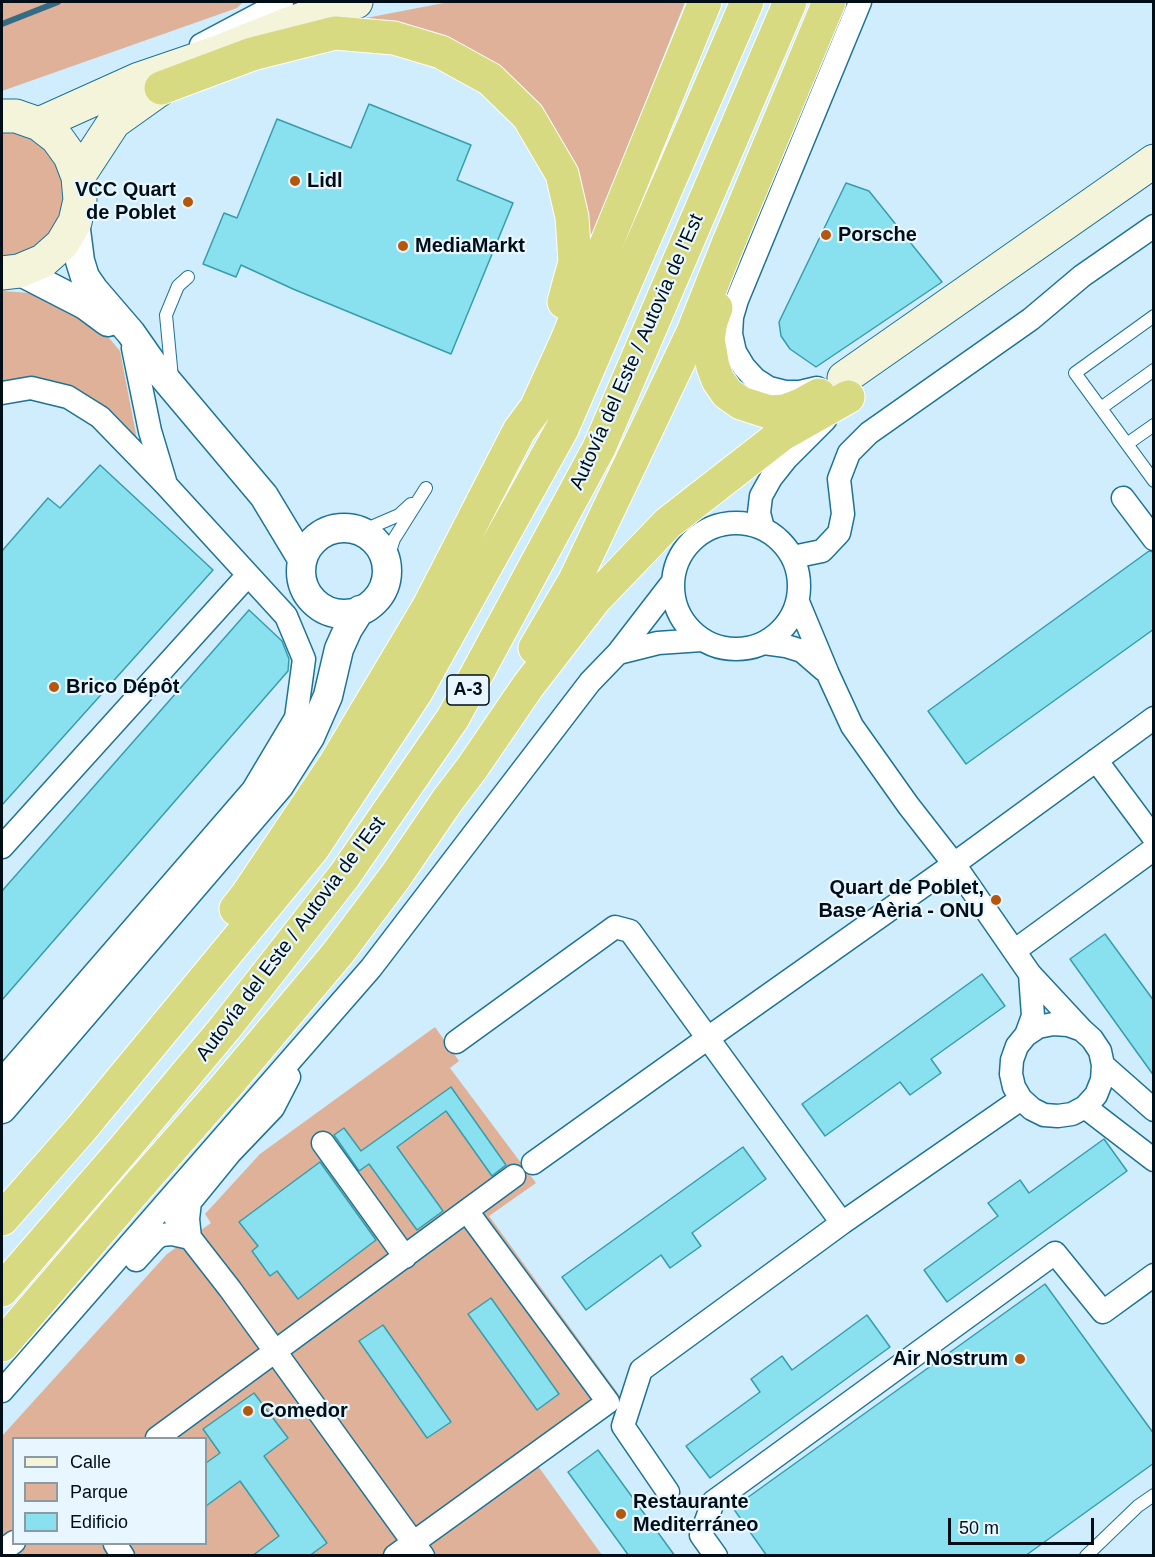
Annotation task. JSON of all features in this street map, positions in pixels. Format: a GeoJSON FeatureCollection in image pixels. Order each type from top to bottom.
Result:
{"type":"FeatureCollection","features":[{"type":"Feature","properties":{"kind":"highway"},"geometry":{"type":"LineString","coordinates":[[2,1208],[35,1157],[63,1120],[172,991],[254,886],[334,764],[428,608],[519,431],[536,408],[567,340],[705,2]]}},
{"type":"Feature","properties":{"kind":"highway","name":"Autovía del Este / Autovia de l'Est"},"geometry":{"type":"LineString","coordinates":[[2,1219],[81,1129],[313,848],[416,692],[562,429],[747,2]]}},
{"type":"Feature","properties":{"kind":"highway","name":"Autovía del Este / Autovia de l'Est"},"geometry":{"type":"LineString","coordinates":[[2,1290],[225,1028],[344,876],[453,718],[599,448],[790,2]]}},
{"type":"Feature","properties":{"kind":"highway"},"geometry":{"type":"LineString","coordinates":[[447,801],[575,580],[693,332],[829,2]]}},
{"type":"Feature","properties":{"kind":"highway"},"geometry":{"type":"LineString","coordinates":[[150,84],[252,54],[335,33],[394,38],[441,52],[490,79],[528,116],[534,126],[562,174],[572,217],[575,262],[554,336],[526,404],[519,431]]}},
{"type":"Feature","properties":{"kind":"highway"},"geometry":{"type":"LineString","coordinates":[[786,105],[781,143],[711,321],[708,339],[710,352],[718,380],[727,393],[741,403],[769,412],[785,411],[846,388]]}},
{"type":"Feature","properties":{"kind":"highway"},"geometry":{"type":"LineString","coordinates":[[2,1345],[338,953],[395,877],[528,686],[595,599],[668,523],[781,435],[846,388]]}},
{"type":"Feature","properties":{"kind":"main road"},"geometry":{"type":"LineString","coordinates":[[39,124],[150,84],[218,52],[283,26],[338,6],[356,2]]}},
{"type":"Feature","properties":{"kind":"main road"},"geometry":{"type":"LineString","coordinates":[[78,177],[114,122],[150,84]]}},
{"type":"Feature","properties":{"kind":"main road"},"geometry":{"type":"LineString","coordinates":[[2,116],[16,116],[39,124],[57,138],[70,156],[78,177],[80,200],[75,222],[62,244],[43,261],[10,272]]}},
{"type":"Feature","properties":{"kind":"main road"},"geometry":{"type":"LineString","coordinates":[[846,388],[1154,161]]}},
{"type":"Feature","properties":{"kind":"main road"},"geometry":{"type":"LineString","coordinates":[[846,388],[1154,183]]}},
{"type":"Feature","properties":{"kind":"street"},"geometry":{"type":"LineString","coordinates":[[150,84],[282,2]]}},
{"type":"Feature","properties":{"kind":"street"},"geometry":{"type":"LineString","coordinates":[[846,388],[822,387],[800,392],[785,392],[769,388],[755,379],[735,352],[732,316],[860,2]]}},
{"type":"Feature","properties":{"kind":"street"},"geometry":{"type":"LineString","coordinates":[[75,222],[80,261],[85,277],[132,333],[143,356],[150,431],[166,485]]}},
{"type":"Feature","properties":{"kind":"street"},"geometry":{"type":"LineString","coordinates":[[793,557],[822,551],[839,533],[843,514],[839,479],[849,453],[869,433],[1031,319],[1082,276],[1154,226]]}},
{"type":"Feature","properties":{"kind":"street"},"geometry":{"type":"LineString","coordinates":[[10,272],[85,306],[104,319],[143,356],[264,496],[302,559]]}},
{"type":"Feature","properties":{"kind":"street"},"geometry":{"type":"LineString","coordinates":[[2,393],[31,388],[68,397],[100,417],[286,616],[304,659],[296,718],[253,790],[2,1080]]}},
{"type":"Feature","properties":{"kind":"street"},"geometry":{"type":"LineString","coordinates":[[764,528],[759,513],[761,496],[771,478],[846,388]]}},
{"type":"Feature","properties":{"kind":"street"},"geometry":{"type":"LineString","coordinates":[[264,496],[310,523],[332,529]]}},
{"type":"Feature","properties":{"kind":"street"},"geometry":{"type":"LineString","coordinates":[[1123,498],[1154,539]]}},
{"type":"Feature","properties":{"kind":"street"},"geometry":{"type":"LineString","coordinates":[[733,523],[764,528],[780,539],[793,557],[800,586],[798,602],[785,626],[764,643],[744,650],[722,648],[702,640],[679,616],[672,583],[677,563],[687,545],[703,531],[733,523]]}},
{"type":"Feature","properties":{"kind":"street"},"geometry":{"type":"LineString","coordinates":[[347,527],[362,531],[373,538],[382,550],[387,578],[382,591],[373,603],[348,614],[336,614],[312,600],[304,588],[300,574],[302,559],[308,546],[319,535],[332,529],[347,527]]}},
{"type":"Feature","properties":{"kind":"street"},"geometry":{"type":"LineString","coordinates":[[2,847],[248,575]]}},
{"type":"Feature","properties":{"kind":"street"},"geometry":{"type":"LineString","coordinates":[[2,1390],[371,968],[571,706],[618,653],[672,583]]}},
{"type":"Feature","properties":{"kind":"street"},"geometry":{"type":"LineString","coordinates":[[798,602],[852,726],[908,805],[954,864],[1030,974],[1092,1039],[1100,1051],[1103,1065],[1102,1080],[1096,1095],[1084,1107],[1058,1116],[1044,1115],[1032,1109],[1021,1100],[1014,1088],[1011,1074],[1012,1060],[1017,1046],[1026,1035],[1038,1027],[1053,1024],[1068,1025],[1082,1030]]}},
{"type":"Feature","properties":{"kind":"street"},"geometry":{"type":"LineString","coordinates":[[310,737],[324,678],[327,644],[324,609]]}},
{"type":"Feature","properties":{"kind":"street"},"geometry":{"type":"LineString","coordinates":[[2,1109],[279,786],[310,737],[328,696],[339,650],[360,610]]}},
{"type":"Feature","properties":{"kind":"street"},"geometry":{"type":"LineString","coordinates":[[618,653],[658,643],[702,640]]}},
{"type":"Feature","properties":{"kind":"street"},"geometry":{"type":"LineString","coordinates":[[764,643],[802,651],[828,674]]}},
{"type":"Feature","properties":{"kind":"street"},"geometry":{"type":"LineString","coordinates":[[533,1163],[954,864],[1154,718]]}},
{"type":"Feature","properties":{"kind":"street"},"geometry":{"type":"LineString","coordinates":[[1096,760],[1154,838]]}},
{"type":"Feature","properties":{"kind":"street"},"geometry":{"type":"LineString","coordinates":[[1014,951],[1154,849]]}},
{"type":"Feature","properties":{"kind":"street"},"geometry":{"type":"LineString","coordinates":[[456,1042],[615,927],[630,931],[842,1223]]}},
{"type":"Feature","properties":{"kind":"street"},"geometry":{"type":"LineString","coordinates":[[1026,1035],[1033,1017],[1030,974]]}},
{"type":"Feature","properties":{"kind":"street"},"geometry":{"type":"LineString","coordinates":[[190,1238],[188,1219],[190,1202],[230,1153],[273,1108],[287,1082],[299,1051]]}},
{"type":"Feature","properties":{"kind":"street"},"geometry":{"type":"LineString","coordinates":[[1103,1065],[1154,1110]]}},
{"type":"Feature","properties":{"kind":"street"},"geometry":{"type":"LineString","coordinates":[[668,1492],[623,1426],[641,1370],[842,1223],[1021,1100]]}},
{"type":"Feature","properties":{"kind":"street"},"geometry":{"type":"LineString","coordinates":[[1084,1107],[1154,1160]]}},
{"type":"Feature","properties":{"kind":"street"},"geometry":{"type":"LineString","coordinates":[[323,1143],[405,1257]]}},
{"type":"Feature","properties":{"kind":"street"},"geometry":{"type":"LineString","coordinates":[[158,1437],[514,1176]]}},
{"type":"Feature","properties":{"kind":"street"},"geometry":{"type":"LineString","coordinates":[[169,1200],[177,1221],[230,1289],[410,1551],[608,1402],[467,1211]]}},
{"type":"Feature","properties":{"kind":"street"},"geometry":{"type":"LineString","coordinates":[[2,1390],[80,1322],[155,1239],[161,1235],[172,1234],[190,1238]]}},
{"type":"Feature","properties":{"kind":"street"},"geometry":{"type":"LineString","coordinates":[[716,1556],[701,1535],[713,1502],[1055,1253],[1103,1312],[1154,1275]]}},
{"type":"Feature","properties":{"kind":"lane"},"geometry":{"type":"LineString","coordinates":[[172,388],[166,315],[178,286],[188,277]]}},
{"type":"Feature","properties":{"kind":"lane"},"geometry":{"type":"LineString","coordinates":[[1154,316],[1075,373],[1154,481]]}},
{"type":"Feature","properties":{"kind":"lane"},"geometry":{"type":"LineString","coordinates":[[1101,408],[1154,370]]}},
{"type":"Feature","properties":{"kind":"lane"},"geometry":{"type":"LineString","coordinates":[[1127,444],[1154,425]]}},
{"type":"Feature","properties":{"kind":"lane"},"geometry":{"type":"LineString","coordinates":[[362,531],[399,515],[426,488],[394,539],[386,563]]}},
{"type":"Feature","properties":{"kind":"lane"},"geometry":{"type":"LineString","coordinates":[[1086,1556],[1138,1506],[1154,1495]]}},
{"type":"Feature","properties":{"kind":"green space"},"geometry":{"type":"Polygon","coordinates":[[[2,2],[243,2],[237,8],[2,91],[2,2]]]}},
{"type":"Feature","properties":{"kind":"green space"},"geometry":{"type":"Polygon","coordinates":[[[449,2],[685,2],[588,247],[567,162],[399,24],[366,18],[449,2]]]}},
{"type":"Feature","properties":{"kind":"green space"},"geometry":{"type":"Polygon","coordinates":[[[2,129],[13,129],[48,147],[66,181],[62,220],[36,250],[2,260],[2,129]]]}},
{"type":"Feature","properties":{"kind":"green space"},"geometry":{"type":"Polygon","coordinates":[[[2,291],[31,293],[85,317],[109,338],[120,351],[139,450],[111,417],[2,384],[2,291]]]}},
{"type":"Feature","properties":{"kind":"green space"},"geometry":{"type":"Polygon","coordinates":[[[435,1027],[459,1061],[450,1068],[536,1183],[489,1216],[625,1403],[538,1466],[602,1555],[2,1555],[2,1436],[167,1254],[211,1223],[205,1214],[260,1154],[435,1027]]]}},
{"type":"Feature","properties":{"kind":"building","name":"MediaMarkt"},"geometry":{"type":"Polygon","coordinates":[[[369,104],[471,145],[457,180],[513,203],[451,354],[293,289],[241,265],[236,277],[203,264],[224,213],[237,218],[277,119],[351,148],[369,104]]]}},
{"type":"Feature","properties":{"kind":"building"},"geometry":{"type":"Polygon","coordinates":[[[846,183],[869,191],[942,282],[816,367],[790,349],[781,336],[779,322],[846,183]]]}},
{"type":"Feature","properties":{"kind":"building","name":"Brico Dépôt"},"geometry":{"type":"Polygon","coordinates":[[[100,465],[213,570],[2,805],[2,551],[48,498],[60,508],[100,465]]]}},
{"type":"Feature","properties":{"kind":"building"},"geometry":{"type":"Polygon","coordinates":[[[1149,551],[1154,552],[1154,629],[966,764],[928,711],[1149,551]]]}},
{"type":"Feature","properties":{"kind":"building"},"geometry":{"type":"Polygon","coordinates":[[[249,610],[282,641],[289,659],[288,671],[2,1000],[2,891],[249,610]]]}},
{"type":"Feature","properties":{"kind":"building"},"geometry":{"type":"Polygon","coordinates":[[[1105,934],[1154,1001],[1154,1076],[1070,959],[1105,934]]]}},
{"type":"Feature","properties":{"kind":"building"},"geometry":{"type":"Polygon","coordinates":[[[982,974],[1005,1006],[931,1059],[941,1073],[910,1095],[900,1082],[825,1136],[802,1104],[982,974]]]}},
{"type":"Feature","properties":{"kind":"building"},"geometry":{"type":"Polygon","coordinates":[[[451,1087],[506,1165],[492,1176],[446,1111],[397,1147],[443,1211],[417,1230],[369,1164],[359,1171],[334,1135],[344,1128],[361,1151],[451,1087]]]}},
{"type":"Feature","properties":{"kind":"building"},"geometry":{"type":"Polygon","coordinates":[[[1104,1139],[1127,1171],[947,1302],[924,1270],[998,1216],[988,1203],[1020,1180],[1029,1193],[1104,1139]]]}},
{"type":"Feature","properties":{"kind":"building"},"geometry":{"type":"Polygon","coordinates":[[[743,1147],[766,1179],[692,1233],[701,1246],[670,1268],[661,1255],[586,1310],[562,1277],[743,1147]]]}},
{"type":"Feature","properties":{"kind":"building"},"geometry":{"type":"Polygon","coordinates":[[[320,1162],[376,1240],[298,1299],[277,1271],[270,1276],[252,1251],[258,1246],[239,1222],[320,1162]]]}},
{"type":"Feature","properties":{"kind":"building","name":"Air Nostrum"},"geometry":{"type":"Polygon","coordinates":[[[1045,1284],[1154,1434],[1154,1463],[1025,1556],[767,1556],[733,1508],[1045,1284]]]}},
{"type":"Feature","properties":{"kind":"building"},"geometry":{"type":"Polygon","coordinates":[[[491,1298],[559,1394],[537,1410],[468,1314],[491,1298]]]}},
{"type":"Feature","properties":{"kind":"building"},"geometry":{"type":"Polygon","coordinates":[[[867,1315],[890,1347],[710,1478],[686,1446],[760,1392],[751,1379],[782,1356],[792,1370],[867,1315]]]}},
{"type":"Feature","properties":{"kind":"building"},"geometry":{"type":"Polygon","coordinates":[[[383,1325],[451,1422],[427,1438],[359,1341],[383,1325]]]}},
{"type":"Feature","properties":{"kind":"building"},"geometry":{"type":"Polygon","coordinates":[[[254,1393],[288,1438],[264,1456],[327,1543],[309,1556],[252,1556],[279,1536],[240,1481],[207,1505],[207,1462],[220,1453],[203,1429],[254,1393]]]}},
{"type":"Feature","properties":{"kind":"building","name":"Restaurante Mediterráneo"},"geometry":{"type":"Polygon","coordinates":[[[598,1450],[675,1556],[629,1556],[568,1472],[598,1450]]]}},
{"type":"Feature","properties":{"kind":"waterway"},"geometry":{"type":"LineString","coordinates":[[2,24],[58,2]]}},
{"type":"Feature","properties":{"kind":"place","name":"Lidl"},"geometry":{"type":"Point","coordinates":[295,181]}},
{"type":"Feature","properties":{"kind":"place","name":"VCC Quart de Poblet"},"geometry":{"type":"Point","coordinates":[188,202]}},
{"type":"Feature","properties":{"kind":"place","name":"Porsche"},"geometry":{"type":"Point","coordinates":[826,235]}},
{"type":"Feature","properties":{"kind":"place","name":"MediaMarkt"},"geometry":{"type":"Point","coordinates":[403,246]}},
{"type":"Feature","properties":{"kind":"place","name":"Brico Dépôt"},"geometry":{"type":"Point","coordinates":[54,687]}},
{"type":"Feature","properties":{"kind":"place","name":"Quart de Poblet, Base Aèria - ONU"},"geometry":{"type":"Point","coordinates":[996,900]}},
{"type":"Feature","properties":{"kind":"place","name":"Air Nostrum"},"geometry":{"type":"Point","coordinates":[1020,1359]}},
{"type":"Feature","properties":{"kind":"place","name":"Comedor"},"geometry":{"type":"Point","coordinates":[248,1411]}},
{"type":"Feature","properties":{"kind":"place","name":"Restaurante Mediterráneo"},"geometry":{"type":"Point","coordinates":[621,1514]}}]}
